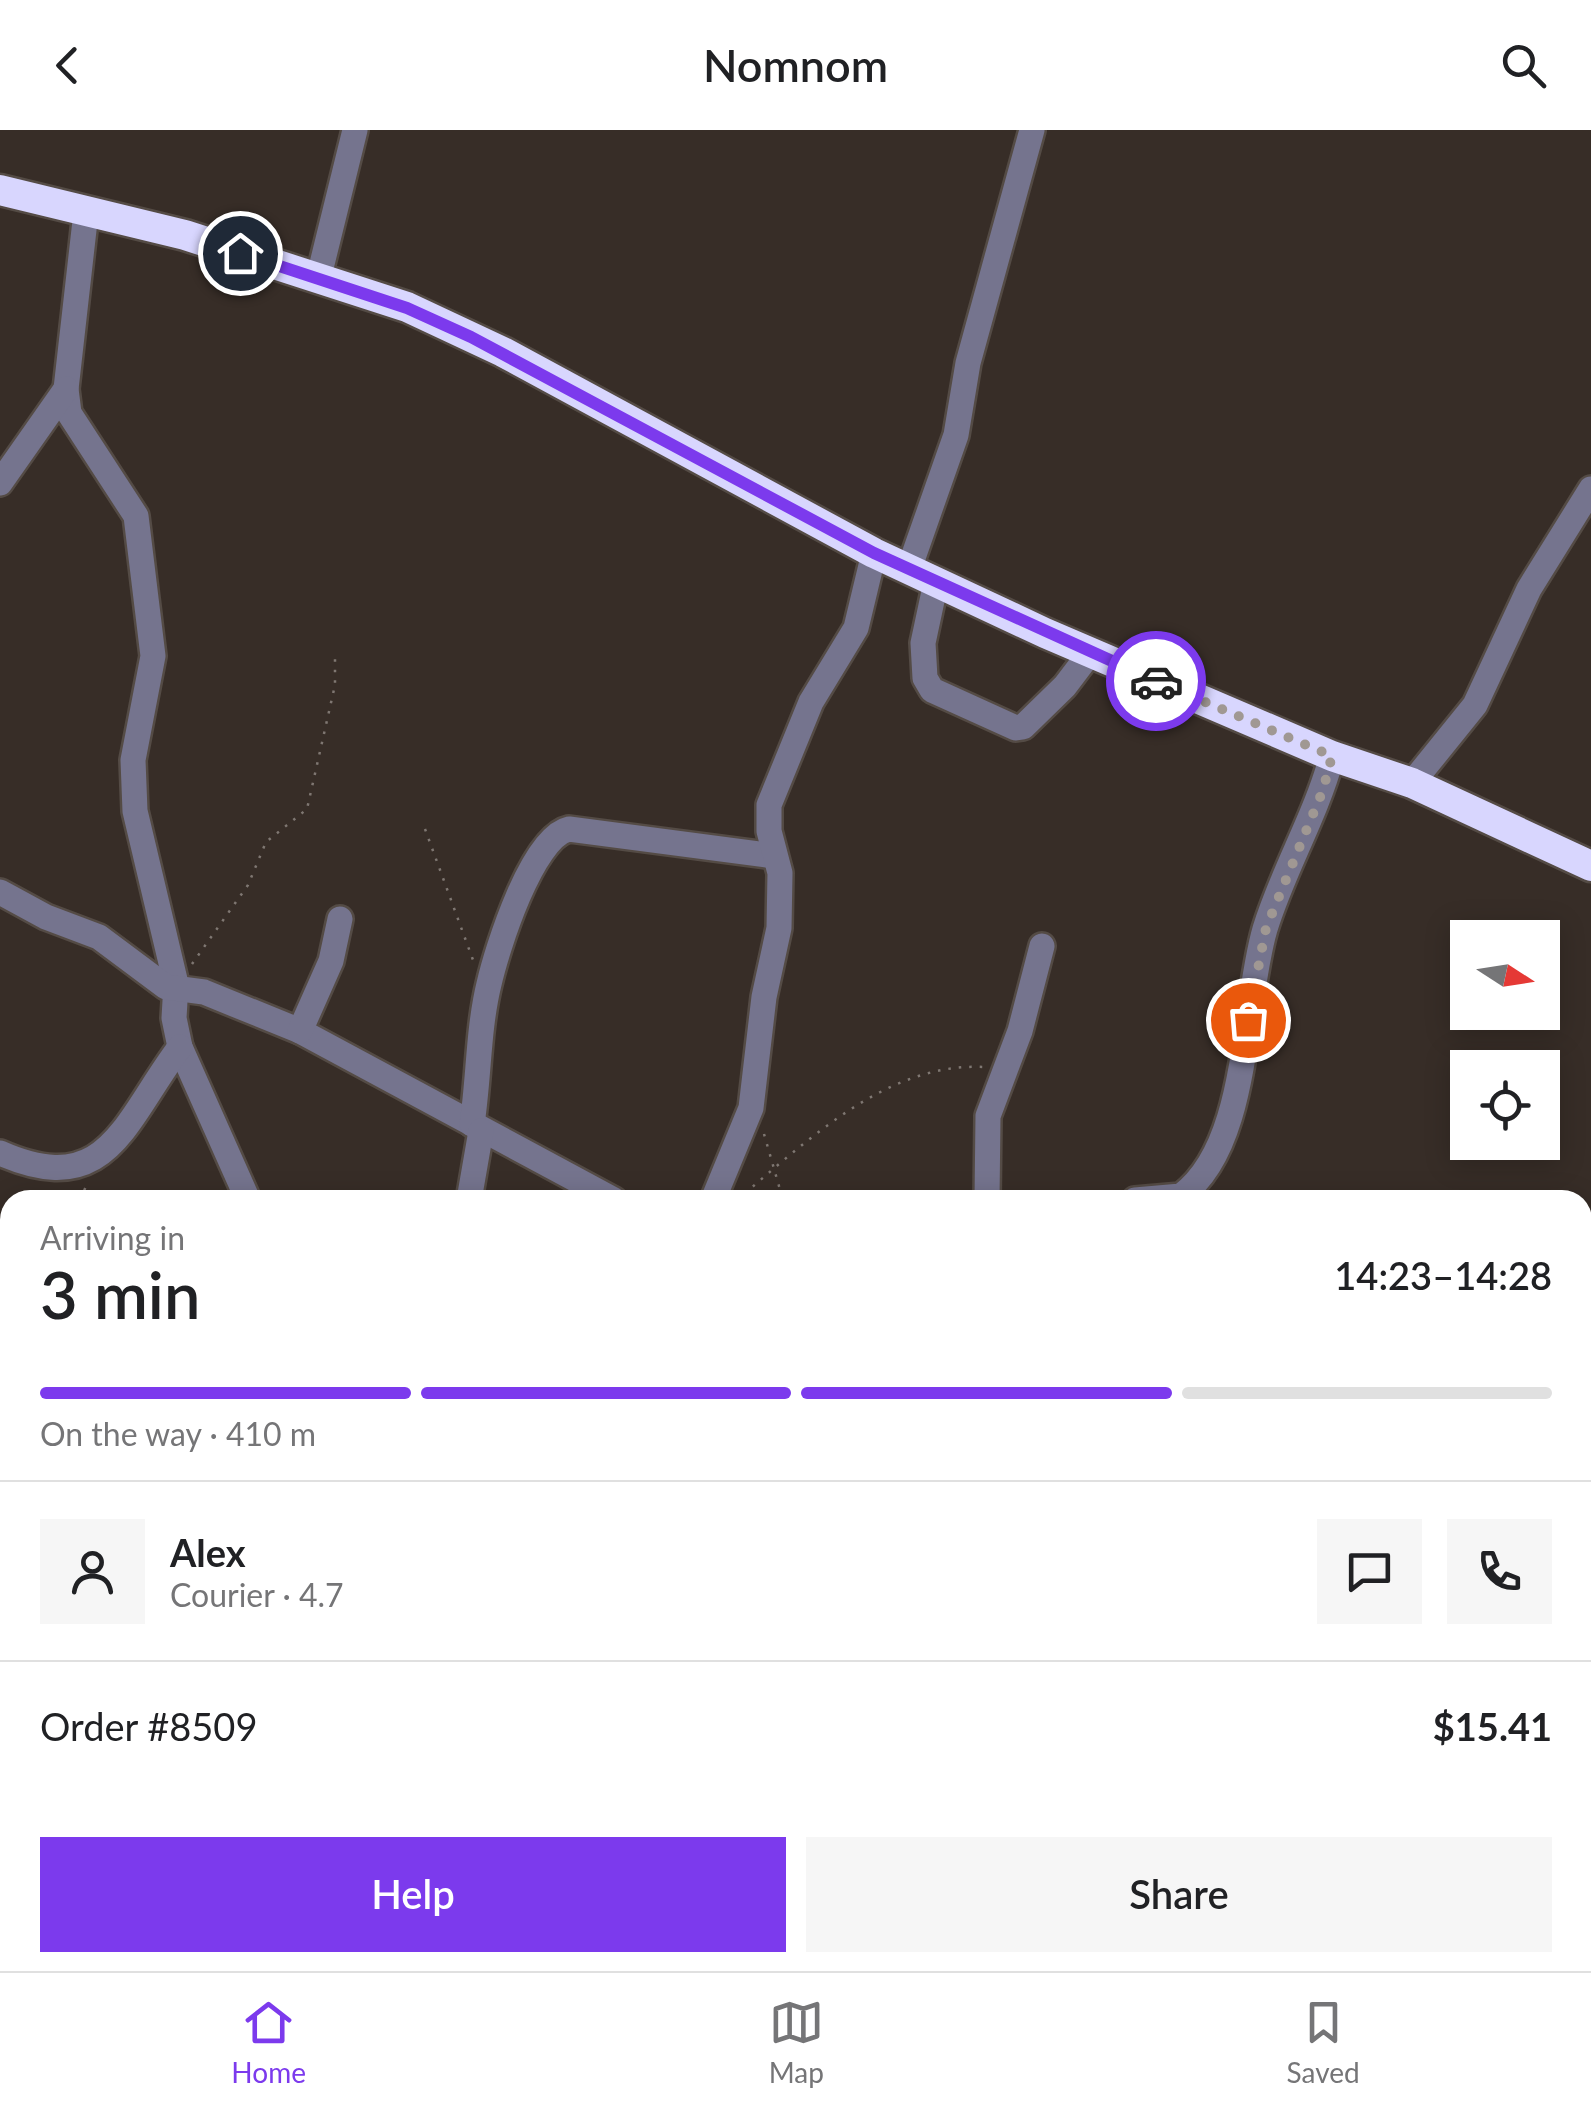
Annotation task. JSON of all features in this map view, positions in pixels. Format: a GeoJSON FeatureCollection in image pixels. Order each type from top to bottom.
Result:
{"type":"FeatureCollection","features":[{"type":"Feature","properties":{"kind":"highway"},"geometry":{"type":"LineString","coordinates":[[0,190],[185,235],[407,308],[503,352],[874,553],[1332,756],[1412,783],[1591,866]]}},
{"type":"Feature","properties":{"kind":"street"},"geometry":{"type":"LineString","coordinates":[[319,276],[355,130]]}},
{"type":"Feature","properties":{"kind":"street"},"geometry":{"type":"LineString","coordinates":[[1032,130],[968,364],[956,435],[923,575],[924,678],[944,698],[1016,728],[1024,727],[1065,686],[1090,652]]}},
{"type":"Feature","properties":{"kind":"street"},"geometry":{"type":"LineString","coordinates":[[86,212],[66,389],[69,413],[136,516],[153,656],[131,787],[176,987],[180,1047],[244,1190]]}},
{"type":"Feature","properties":{"kind":"street"},"geometry":{"type":"LineString","coordinates":[[0,483],[66,389]]}},
{"type":"Feature","properties":{"kind":"street"},"geometry":{"type":"LineString","coordinates":[[1412,783],[1470,714],[1529,589],[1591,489]]}},
{"type":"Feature","properties":{"kind":"street"},"geometry":{"type":"LineString","coordinates":[[717,1190],[751,1108],[764,997],[780,928],[780,873],[768,805],[811,702],[856,628],[874,553]]}},
{"type":"Feature","properties":{"kind":"street"},"geometry":{"type":"LineString","coordinates":[[1186,1190],[1220,1150],[1266,928],[1323,790],[1332,756]]}},
{"type":"Feature","properties":{"kind":"street"},"geometry":{"type":"LineString","coordinates":[[470,1190],[488,987],[528,875],[550,838],[559,831],[774,856]]}},
{"type":"Feature","properties":{"kind":"street"},"geometry":{"type":"LineString","coordinates":[[0,892],[46,917],[98,937],[152,979],[204,992],[300,1031],[595,1190]]}},
{"type":"Feature","properties":{"kind":"street"},"geometry":{"type":"LineString","coordinates":[[300,1031],[332,962],[340,919]]}},
{"type":"Feature","properties":{"kind":"street"},"geometry":{"type":"LineString","coordinates":[[987,1190],[986,1129],[1020,1031],[1042,946]]}},
{"type":"Feature","properties":{"kind":"street"},"geometry":{"type":"LineString","coordinates":[[0,1153],[30,1167],[56,1171],[90,1162],[126,1126],[180,1047]]}},
{"type":"Feature","properties":{"kind":"path"},"geometry":{"type":"LineString","coordinates":[[176,987],[248,884],[266,842],[306,809],[336,685],[335,656]]}},
{"type":"Feature","properties":{"kind":"path"},"geometry":{"type":"LineString","coordinates":[[425,830],[470,954],[488,987]]}},
{"type":"Feature","properties":{"kind":"path"},"geometry":{"type":"LineString","coordinates":[[749,1190],[901,1081],[951,1066],[1006,1068]]}},
{"type":"Feature","properties":{"kind":"path"},"geometry":{"type":"LineString","coordinates":[[751,1108],[780,1190]]}},
{"type":"Feature","properties":{"kind":"way so far"},"geometry":{"type":"LineString","coordinates":[[1156,681],[1332,756],[1323,790],[1284,876],[1266,928],[1248,1020]]}},
{"type":"Feature","properties":{"kind":"route"},"geometry":{"type":"LineString","coordinates":[[240,253],[407,308],[471,337],[874,553],[1045,634],[1156,681]]}}]}
